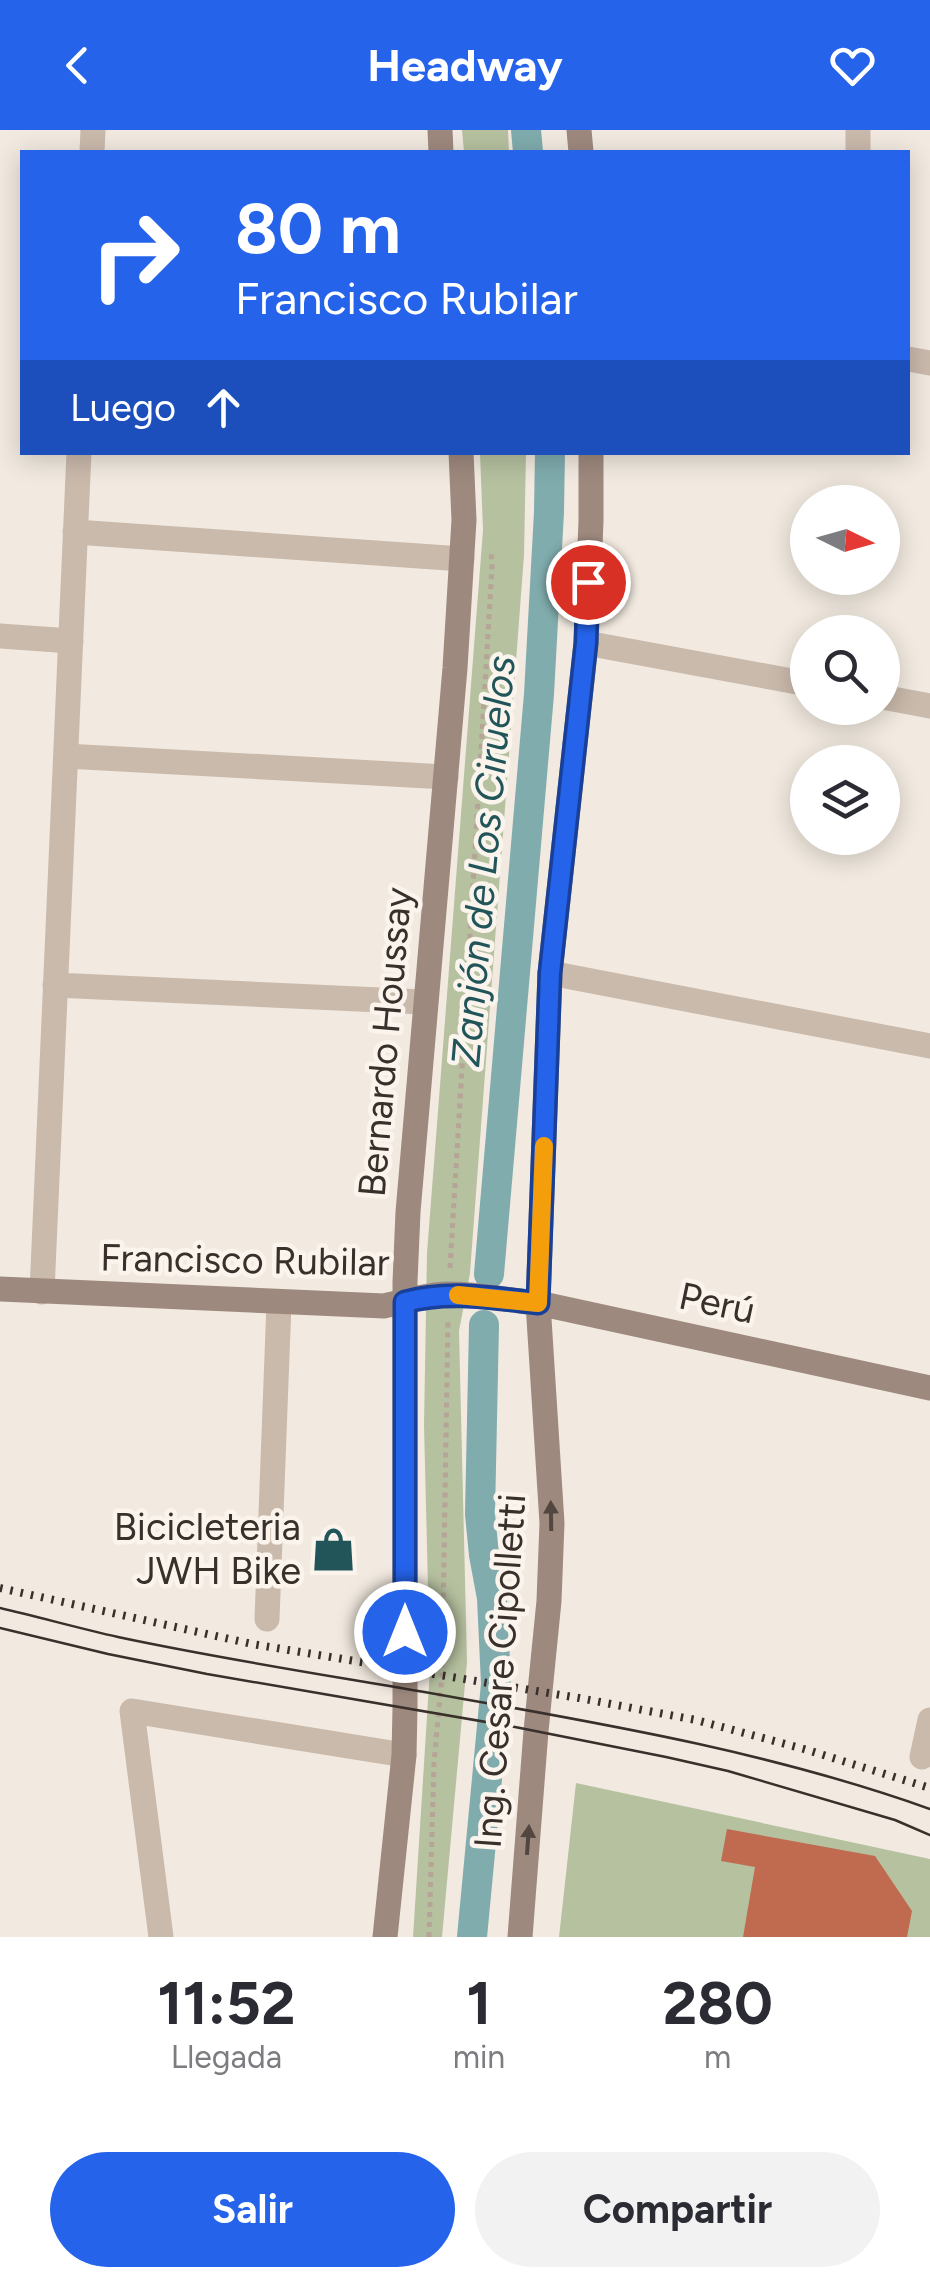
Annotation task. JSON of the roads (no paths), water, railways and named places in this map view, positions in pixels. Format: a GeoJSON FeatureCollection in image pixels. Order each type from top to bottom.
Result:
{"type":"FeatureCollection","features":[{"type":"Feature","properties":{"kind":"street"},"geometry":{"type":"LineString","coordinates":[[42,1292],[79,455]]}},
{"type":"Feature","properties":{"kind":"street","name":"Bernardo Houssay"},"geometry":{"type":"LineString","coordinates":[[385,1937],[404,1755],[408,1212],[462,559],[461,455]]}},
{"type":"Feature","properties":{"kind":"street","name":"Ing. Cesare Cipolletti"},"geometry":{"type":"LineString","coordinates":[[520,1937],[549,1601],[552,1523],[538,1303],[550,973],[586,643],[591,455]]}},
{"type":"Feature","properties":{"kind":"street"},"geometry":{"type":"LineString","coordinates":[[75,532],[462,559]]}},
{"type":"Feature","properties":{"kind":"street"},"geometry":{"type":"LineString","coordinates":[[0,636],[71,641]]}},
{"type":"Feature","properties":{"kind":"street"},"geometry":{"type":"LineString","coordinates":[[586,643],[790,681]]}},
{"type":"Feature","properties":{"kind":"street"},"geometry":{"type":"LineString","coordinates":[[900,701],[930,706]]}},
{"type":"Feature","properties":{"kind":"street"},"geometry":{"type":"LineString","coordinates":[[66,756],[446,777]]}},
{"type":"Feature","properties":{"kind":"street"},"geometry":{"type":"LineString","coordinates":[[550,973],[930,1046]]}},
{"type":"Feature","properties":{"kind":"street"},"geometry":{"type":"LineString","coordinates":[[55,985],[424,1002]]}},
{"type":"Feature","properties":{"kind":"street","name":"Francisco Rubilar"},"geometry":{"type":"LineString","coordinates":[[0,1290],[384,1306],[448,1294],[487,1297]]}},
{"type":"Feature","properties":{"kind":"street","name":"Perú"},"geometry":{"type":"LineString","coordinates":[[487,1297],[538,1303],[930,1388]]}},
{"type":"Feature","properties":{"kind":"street"},"geometry":{"type":"LineString","coordinates":[[267,1618],[279,1303]]}},
{"type":"Feature","properties":{"kind":"street"},"geometry":{"type":"LineString","coordinates":[[161,1937],[132,1711],[404,1755]]}},
{"type":"Feature","properties":{"kind":"street"},"geometry":{"type":"LineString","coordinates":[[922,1757],[930,1720]]}},
{"type":"Feature","properties":{"kind":"waterway","name":"Zanjón de Los Ciruelos"},"geometry":{"type":"LineString","coordinates":[[526,130],[528,150]]}},
{"type":"Feature","properties":{"kind":"waterway","name":"Zanjón de Los Ciruelos"},"geometry":{"type":"LineString","coordinates":[[489,1274],[539,694],[550,455]]}},
{"type":"Feature","properties":{"kind":"waterway","name":"Zanjón de Los Ciruelos"},"geometry":{"type":"LineString","coordinates":[[472,1937],[496,1684],[492,1598],[480,1514],[484,1325]]}},
{"type":"Feature","properties":{"kind":"tram line"},"geometry":{"type":"LineString","coordinates":[[0,1608],[157,1645],[683,1740],[807,1771],[930,1809]]}},
{"type":"Feature","properties":{"kind":"tram line"},"geometry":{"type":"LineString","coordinates":[[0,1628],[207,1674],[666,1757],[895,1820],[930,1835]]}},
{"type":"Feature","properties":{"kind":"railway"},"geometry":{"type":"LineString","coordinates":[[0,1588],[252,1644],[696,1720],[930,1788]]}},
{"type":"Feature","properties":{"kind":"place","name":"Bicicleteria JWH Bike"},"geometry":{"type":"Point","coordinates":[334,1549]}}]}
